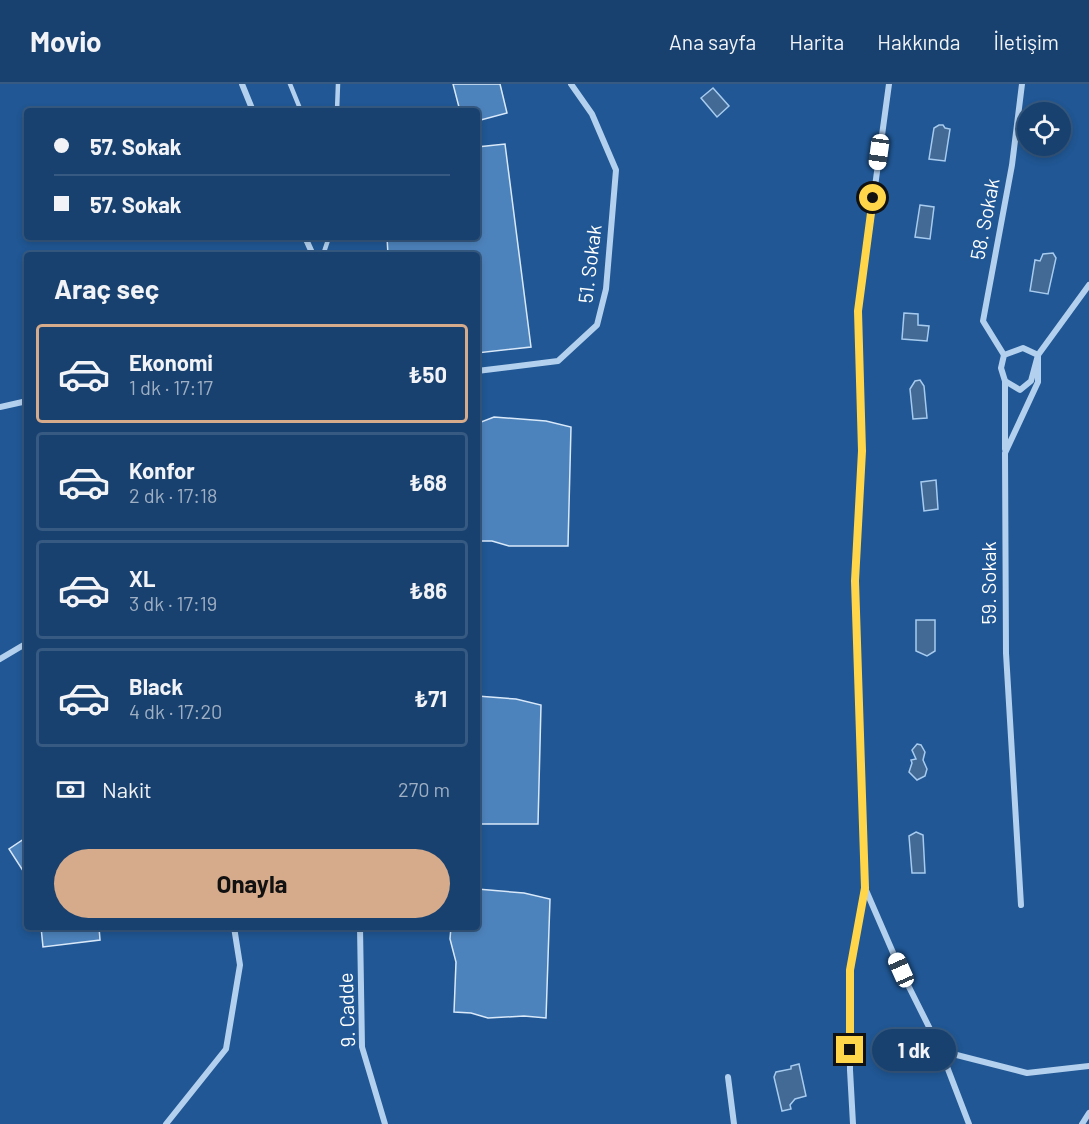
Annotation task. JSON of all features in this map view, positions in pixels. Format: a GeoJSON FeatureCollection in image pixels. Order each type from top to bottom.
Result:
{"type":"FeatureCollection","features":[{"type":"Feature","properties":{"kind":"street"},"geometry":{"type":"LineString","coordinates":[[242,84],[252,108]]}},
{"type":"Feature","properties":{"kind":"street","name":"51. Sokak"},"geometry":{"type":"LineString","coordinates":[[480,370],[558,361],[597,326],[606,289],[616,170],[592,114],[571,84]]}},
{"type":"Feature","properties":{"kind":"street"},"geometry":{"type":"LineString","coordinates":[[853,1124],[850,1070],[850,970],[865,888],[855,581],[862,451],[858,311],[889,84]]}},
{"type":"Feature","properties":{"kind":"street","name":"58. Sokak"},"geometry":{"type":"LineString","coordinates":[[1004,355],[983,321],[1012,165],[1022,84]]}},
{"type":"Feature","properties":{"kind":"street"},"geometry":{"type":"LineString","coordinates":[[1005,381],[1020,390],[1031,381],[1038,355],[1089,285]]}},
{"type":"Feature","properties":{"kind":"street"},"geometry":{"type":"LineString","coordinates":[[1005,453],[1005,381],[1001,368],[1004,355],[1023,348],[1038,355]]}},
{"type":"Feature","properties":{"kind":"street","name":"59. Sokak"},"geometry":{"type":"LineString","coordinates":[[1021,905],[1006,653],[1005,453],[1038,382],[1038,355]]}},
{"type":"Feature","properties":{"kind":"street"},"geometry":{"type":"LineString","coordinates":[[0,407],[24,402]]}},
{"type":"Feature","properties":{"kind":"street"},"geometry":{"type":"LineString","coordinates":[[0,658],[24,645]]}},
{"type":"Feature","properties":{"kind":"street"},"geometry":{"type":"LineString","coordinates":[[865,888],[901,970],[941,1051],[969,1124]]}},
{"type":"Feature","properties":{"kind":"street"},"geometry":{"type":"LineString","coordinates":[[166,1124],[226,1049],[240,965],[234,930]]}},
{"type":"Feature","properties":{"kind":"street","name":"9. Cadde"},"geometry":{"type":"LineString","coordinates":[[360,930],[362,1047],[385,1124]]}},
{"type":"Feature","properties":{"kind":"street"},"geometry":{"type":"LineString","coordinates":[[941,1051],[1027,1073],[1089,1066]]}},
{"type":"Feature","properties":{"kind":"street"},"geometry":{"type":"LineString","coordinates":[[728,1077],[734,1124]]}},
{"type":"Feature","properties":{"kind":"street"},"geometry":{"type":"LineString","coordinates":[[1083,1124],[1089,1113]]}},
{"type":"Feature","properties":{"kind":"lane"},"geometry":{"type":"LineString","coordinates":[[290,84],[300,108]]}},
{"type":"Feature","properties":{"kind":"lane"},"geometry":{"type":"LineString","coordinates":[[337,108],[338,84]]}},
{"type":"Feature","properties":{"kind":"water"},"geometry":{"type":"Polygon","coordinates":[[[713,88],[729,106],[717,117],[701,98],[713,88]]]}},
{"type":"Feature","properties":{"kind":"water"},"geometry":{"type":"Polygon","coordinates":[[[939,125],[950,129],[945,161],[929,159],[934,128],[939,125]]]}},
{"type":"Feature","properties":{"kind":"water"},"geometry":{"type":"Polygon","coordinates":[[[920,205],[934,207],[930,239],[915,237],[920,205]]]}},
{"type":"Feature","properties":{"kind":"water"},"geometry":{"type":"Polygon","coordinates":[[[1053,253],[1056,258],[1048,294],[1030,291],[1035,260],[1040,261],[1043,254],[1053,253]]]}},
{"type":"Feature","properties":{"kind":"water"},"geometry":{"type":"Polygon","coordinates":[[[904,313],[918,314],[918,325],[929,326],[927,341],[902,339],[904,313]]]}},
{"type":"Feature","properties":{"kind":"water"},"geometry":{"type":"Polygon","coordinates":[[[920,380],[924,386],[927,418],[913,419],[910,389],[915,381],[920,380]]]}},
{"type":"Feature","properties":{"kind":"water"},"geometry":{"type":"Polygon","coordinates":[[[936,480],[938,509],[924,511],[921,482],[936,480]]]}},
{"type":"Feature","properties":{"kind":"water"},"geometry":{"type":"Polygon","coordinates":[[[916,620],[935,620],[935,651],[927,656],[916,651],[916,620]]]}},
{"type":"Feature","properties":{"kind":"water"},"geometry":{"type":"Polygon","coordinates":[[[917,744],[921,745],[925,752],[923,760],[927,769],[925,776],[917,780],[909,772],[911,760],[916,759],[912,750],[917,744]]]}},
{"type":"Feature","properties":{"kind":"water"},"geometry":{"type":"Polygon","coordinates":[[[916,832],[923,835],[925,873],[912,873],[909,836],[916,832]]]}},
{"type":"Feature","properties":{"kind":"water"},"geometry":{"type":"Polygon","coordinates":[[[799,1064],[806,1096],[795,1099],[790,1105],[791,1109],[782,1111],[774,1077],[776,1072],[791,1069],[791,1066],[799,1064]]]}},
{"type":"Feature","properties":{"kind":"building"},"geometry":{"type":"Polygon","coordinates":[[[453,84],[500,84],[507,113],[480,120],[480,108],[459,108],[453,84]]]}},
{"type":"Feature","properties":{"kind":"building"},"geometry":{"type":"Polygon","coordinates":[[[505,144],[531,347],[480,353],[480,252],[388,252],[387,240],[480,240],[480,147],[505,144]]]}},
{"type":"Feature","properties":{"kind":"building"},"geometry":{"type":"Polygon","coordinates":[[[494,417],[546,421],[571,427],[568,546],[509,546],[492,541],[480,541],[481,422],[494,417]]]}},
{"type":"Feature","properties":{"kind":"building"},"geometry":{"type":"Polygon","coordinates":[[[480,696],[516,699],[541,705],[538,824],[480,824],[480,696]]]}},
{"type":"Feature","properties":{"kind":"building"},"geometry":{"type":"Polygon","coordinates":[[[24,839],[24,872],[9,849],[24,839]]]}},
{"type":"Feature","properties":{"kind":"building"},"geometry":{"type":"Polygon","coordinates":[[[480,889],[524,893],[550,899],[546,1018],[524,1016],[488,1018],[471,1013],[454,1012],[456,962],[450,939],[451,930],[480,930],[480,889]]]}},
{"type":"Feature","properties":{"kind":"building"},"geometry":{"type":"Polygon","coordinates":[[[41,930],[99,930],[100,940],[43,947],[41,930]]]}},
{"type":"Feature","properties":{"kind":"route"},"geometry":{"type":"LineString","coordinates":[[850,1050],[850,970],[865,888],[855,581],[862,451],[858,311],[873,198]]}}]}
